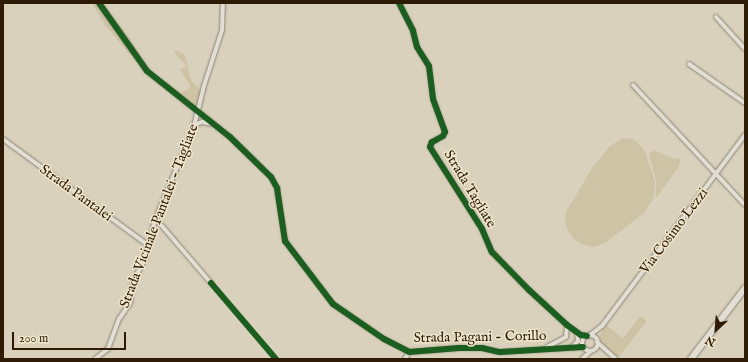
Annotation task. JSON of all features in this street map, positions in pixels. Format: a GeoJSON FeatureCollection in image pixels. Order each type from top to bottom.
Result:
{"type":"FeatureCollection","features":[{"type":"Feature","properties":{"kind":"main road"},"geometry":{"type":"LineString","coordinates":[[692,358],[745,288]]}},
{"type":"Feature","properties":{"kind":"street","name":"Strada Pagani - Corillo"},"geometry":{"type":"LineString","coordinates":[[99,3],[147,71],[218,127],[262,166],[275,182],[285,241],[333,304],[384,339],[409,352],[459,348],[482,348],[500,352],[572,347],[584,348],[591,351]]}},
{"type":"Feature","properties":{"kind":"street","name":"Strada Vicinale Pantalei - Tagliate"},"geometry":{"type":"LineString","coordinates":[[95,359],[105,352],[110,346],[119,318],[130,303],[134,282],[143,266],[156,219],[194,126],[203,89],[222,30],[223,3]]}},
{"type":"Feature","properties":{"kind":"street","name":"Strada Tagliate"},"geometry":{"type":"LineString","coordinates":[[399,3],[413,31],[417,47],[428,66],[433,99],[445,132],[443,136],[432,142],[430,147],[482,229],[492,252],[529,290],[567,325],[578,333],[588,336]]}},
{"type":"Feature","properties":{"kind":"street"},"geometry":{"type":"LineString","coordinates":[[716,17],[745,49]]}},
{"type":"Feature","properties":{"kind":"street"},"geometry":{"type":"LineString","coordinates":[[689,64],[745,104]]}},
{"type":"Feature","properties":{"kind":"street"},"geometry":{"type":"LineString","coordinates":[[633,84],[745,205]]}},
{"type":"Feature","properties":{"kind":"street"},"geometry":{"type":"LineString","coordinates":[[194,126],[202,122],[218,127]]}},
{"type":"Feature","properties":{"kind":"street","name":"Via Cosimo Lezzi"},"geometry":{"type":"LineString","coordinates":[[588,336],[602,326],[745,135]]}},
{"type":"Feature","properties":{"kind":"street","name":"Strada Pantalei"},"geometry":{"type":"LineString","coordinates":[[3,139],[149,246]]}},
{"type":"Feature","properties":{"kind":"street"},"geometry":{"type":"LineString","coordinates":[[156,219],[211,283]]}},
{"type":"Feature","properties":{"kind":"street"},"geometry":{"type":"LineString","coordinates":[[545,348],[566,337],[568,332],[567,325]]}},
{"type":"Feature","properties":{"kind":"street","name":"Via Cosimo Lezzi"},"geometry":{"type":"LineString","coordinates":[[597,341],[602,326]]}},
{"type":"Feature","properties":{"kind":"street"},"geometry":{"type":"LineString","coordinates":[[572,347],[578,341],[578,333]]}},
{"type":"Feature","properties":{"kind":"street","name":"Strada Pagani - Corillo"},"geometry":{"type":"LineString","coordinates":[[572,347],[588,336]]}},
{"type":"Feature","properties":{"kind":"street"},"geometry":{"type":"LineString","coordinates":[[588,336],[597,341],[603,349],[616,359]]}},
{"type":"Feature","properties":{"kind":"street"},"geometry":{"type":"LineString","coordinates":[[582,341],[584,348],[582,359]]}},
{"type":"Feature","properties":{"kind":"street"},"geometry":{"type":"LineString","coordinates":[[582,359],[596,347],[597,341]]}},
{"type":"Feature","properties":{"kind":"street"},"geometry":{"type":"LineString","coordinates":[[596,347],[603,349]]}},
{"type":"Feature","properties":{"kind":"street"},"geometry":{"type":"LineString","coordinates":[[405,359],[409,352]]}},
{"type":"Feature","properties":{"kind":"shaded area"},"geometry":{"type":"Polygon","coordinates":[[[92,3],[97,3],[154,79],[148,75],[133,55],[131,56],[104,24],[92,3]]]}},
{"type":"Feature","properties":{"kind":"shaded area"},"geometry":{"type":"Polygon","coordinates":[[[100,3],[103,3],[129,37],[150,70],[181,93],[191,87],[180,69],[185,68],[186,65],[174,53],[176,50],[185,55],[191,80],[201,91],[196,109],[147,70],[100,3]]]}},
{"type":"Feature","properties":{"kind":"shaded area"},"geometry":{"type":"Polygon","coordinates":[[[623,138],[635,140],[645,151],[655,182],[654,197],[644,213],[605,243],[594,247],[581,244],[573,238],[567,229],[565,222],[566,212],[592,168],[610,146],[623,138]]]}},
{"type":"Feature","properties":{"kind":"shaded area"},"geometry":{"type":"Polygon","coordinates":[[[654,150],[674,159],[681,158],[678,168],[656,198],[656,181],[649,154],[654,150]]]}},
{"type":"Feature","properties":{"kind":"shaded area"},"geometry":{"type":"Polygon","coordinates":[[[640,316],[647,321],[618,358],[602,346],[599,338],[606,325],[623,338],[640,316]]]}},
{"type":"Feature","properties":{"kind":"cycle path"},"geometry":{"type":"LineString","coordinates":[[99,3],[147,71],[230,137],[271,177],[277,188],[285,241],[333,304],[384,339],[409,352],[459,348],[482,348],[500,352],[583,347]]}},
{"type":"Feature","properties":{"kind":"cycle path"},"geometry":{"type":"LineString","coordinates":[[399,3],[413,31],[417,47],[429,66],[433,99],[445,132],[443,136],[432,142],[430,147],[482,229],[492,252],[529,290],[567,325],[581,335],[587,336]]}},
{"type":"Feature","properties":{"kind":"cycle path"},"geometry":{"type":"LineString","coordinates":[[211,283],[276,359]]}}]}
